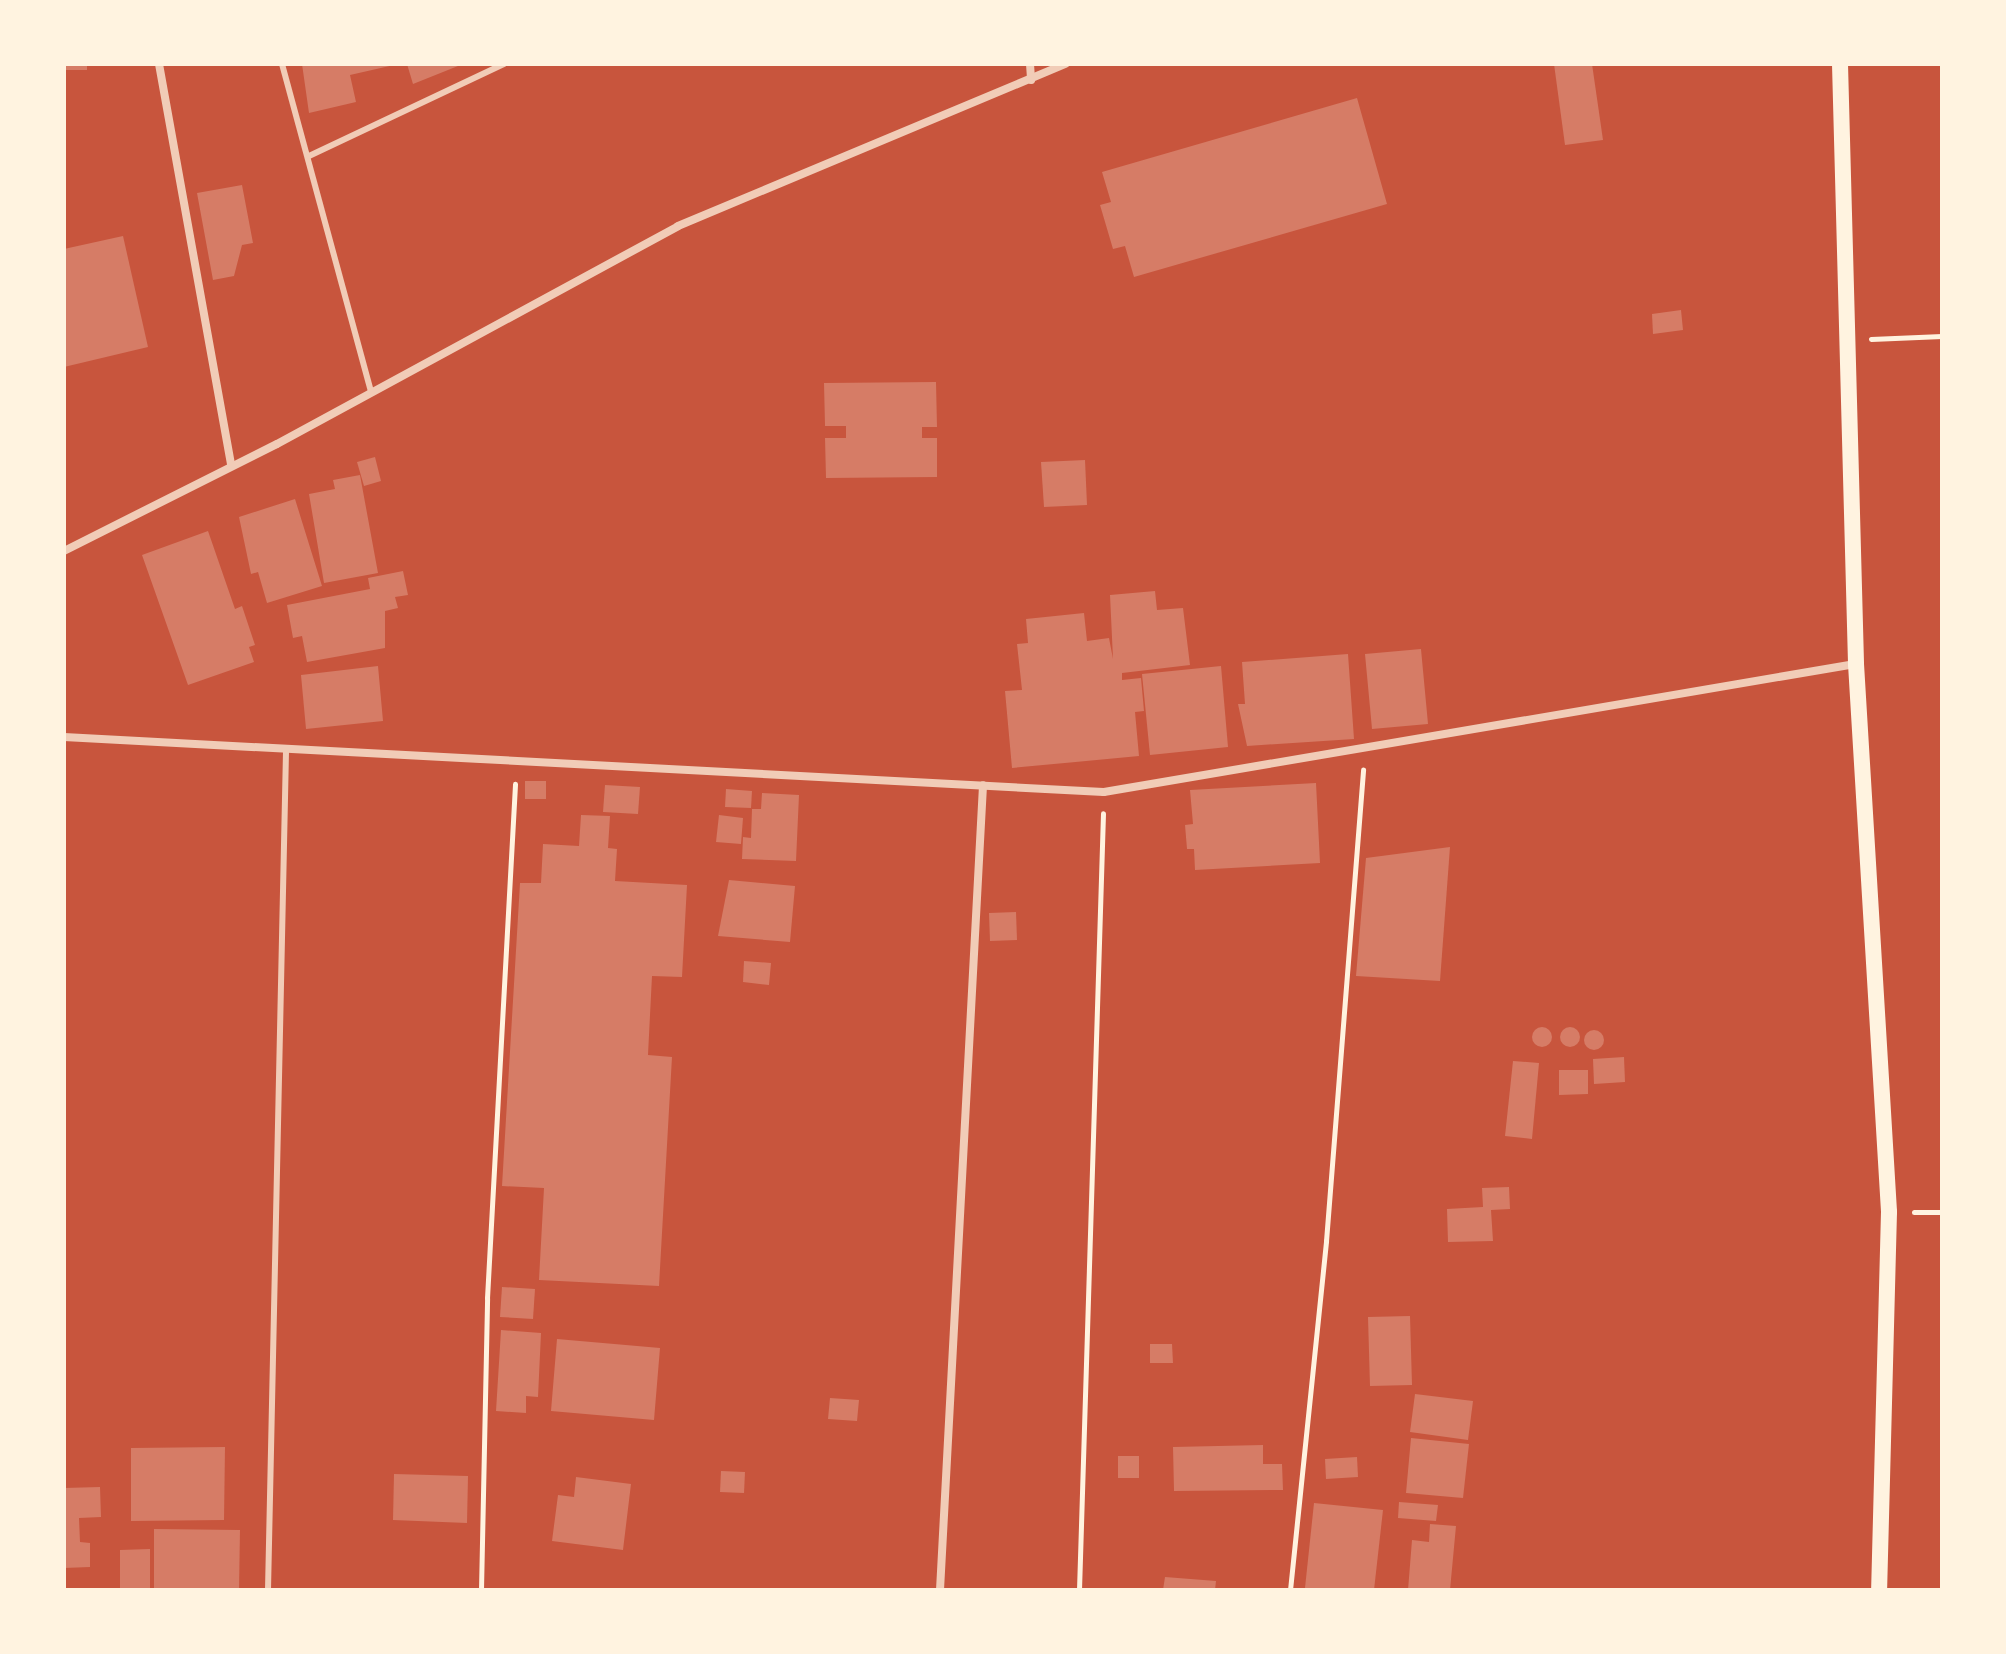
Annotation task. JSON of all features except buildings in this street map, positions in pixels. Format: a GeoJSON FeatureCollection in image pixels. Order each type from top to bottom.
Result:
{"type":"FeatureCollection","features":[{"type":"Feature","properties":{"kind":"main road"},"geometry":{"type":"LineString","coordinates":[[1840,64],[1856,664],[1889,1212],[1879,1590]]}},
{"type":"Feature","properties":{"kind":"street"},"geometry":{"type":"LineString","coordinates":[[159,64],[231,466]]}},
{"type":"Feature","properties":{"kind":"street"},"geometry":{"type":"LineString","coordinates":[[1030,64],[1031,80]]}},
{"type":"Feature","properties":{"kind":"street"},"geometry":{"type":"LineString","coordinates":[[64,551],[371,392],[678,226],[1065,64]]}},
{"type":"Feature","properties":{"kind":"street"},"geometry":{"type":"LineString","coordinates":[[64,737],[1104,792],[1856,664]]}},
{"type":"Feature","properties":{"kind":"street"},"geometry":{"type":"LineString","coordinates":[[940,1590],[983,785]]}},
{"type":"Feature","properties":{"kind":"lane"},"geometry":{"type":"LineString","coordinates":[[282,64],[371,392]]}},
{"type":"Feature","properties":{"kind":"lane"},"geometry":{"type":"LineString","coordinates":[[309,156],[504,64]]}},
{"type":"Feature","properties":{"kind":"lane"},"geometry":{"type":"LineString","coordinates":[[268,1590],[286,751]]}},
{"type":"Feature","properties":{"kind":"path"},"geometry":{"type":"LineString","coordinates":[[1846,340],[1942,336]]}},
{"type":"Feature","properties":{"kind":"path"},"geometry":{"type":"LineString","coordinates":[[1290,1590],[1326,1241],[1364,748]]}},
{"type":"Feature","properties":{"kind":"path"},"geometry":{"type":"LineString","coordinates":[[481,1590],[487,1298],[516,760]]}},
{"type":"Feature","properties":{"kind":"path"},"geometry":{"type":"LineString","coordinates":[[1079,1590],[1104,792]]}}]}
